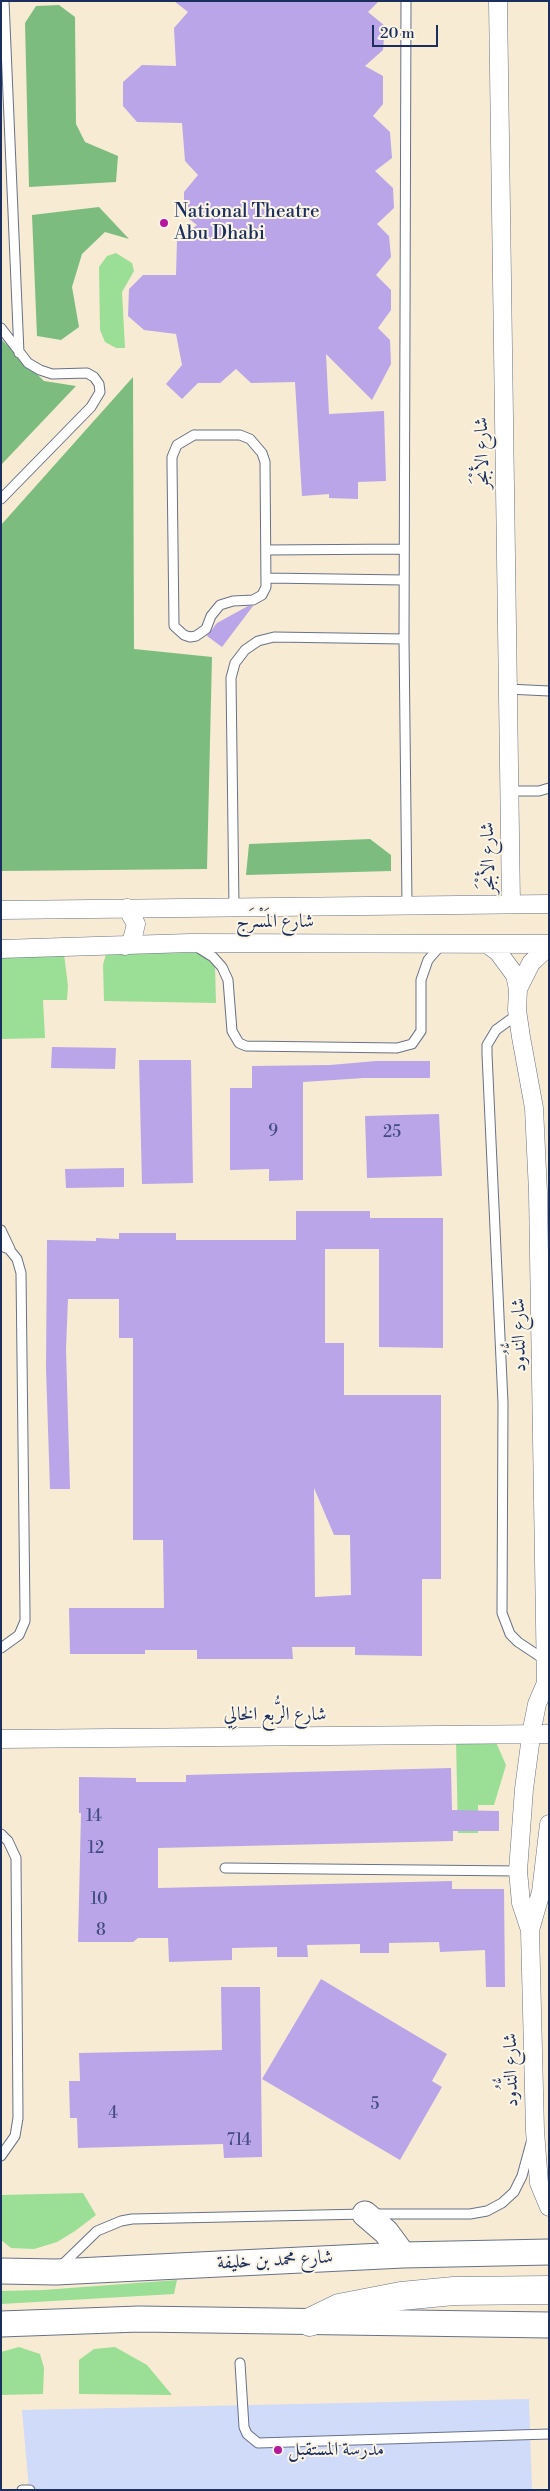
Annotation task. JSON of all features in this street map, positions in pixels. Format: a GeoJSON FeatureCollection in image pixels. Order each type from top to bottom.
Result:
{"type":"FeatureCollection","features":[{"type":"Feature","properties":{"kind":"main road"},"geometry":{"type":"LineString","coordinates":[[365,2214],[386,2232],[403,2255]]}},
{"type":"Feature","properties":{"kind":"main road","name":"شارع محمد بن خليفة"},"geometry":{"type":"LineString","coordinates":[[8,2267],[56,2272],[403,2255],[549,2252]]}},
{"type":"Feature","properties":{"kind":"main road"},"geometry":{"type":"LineString","coordinates":[[310,2322],[339,2308],[393,2297],[454,2291],[549,2290]]}},
{"type":"Feature","properties":{"kind":"main road"},"geometry":{"type":"LineString","coordinates":[[2,2325],[139,2319],[546,2327]]}},
{"type":"Feature","properties":{"kind":"street","name":"شارع الأبْجَر"},"geometry":{"type":"LineString","coordinates":[[498,1],[511,904]]}},
{"type":"Feature","properties":{"kind":"street","name":"شارع المَسْرَج"},"geometry":{"type":"LineString","coordinates":[[1,910],[549,904]]}},
{"type":"Feature","properties":{"kind":"street"},"geometry":{"type":"LineString","coordinates":[[125,946],[132,940],[136,924],[128,908]]}},
{"type":"Feature","properties":{"kind":"street","name":"شارع المَسْرَج"},"geometry":{"type":"LineString","coordinates":[[1,949],[190,943],[549,945]]}},
{"type":"Feature","properties":{"kind":"street","name":"شارع النُّدُود"},"geometry":{"type":"LineString","coordinates":[[486,944],[498,952],[508,963],[515,975],[518,989],[518,1014],[534,1108],[537,1150],[547,1687],[537,1704],[540,1734],[524,1789],[518,1871],[521,1903],[530,1930],[535,2131],[539,2182],[549,2207]]}},
{"type":"Feature","properties":{"kind":"street","name":"شارع النُّدُود"},"geometry":{"type":"LineString","coordinates":[[518,989],[531,963],[549,945]]}},
{"type":"Feature","properties":{"kind":"street","name":"شارع الرُّبع الخالِي"},"geometry":{"type":"LineString","coordinates":[[1,1739],[540,1734]]}},
{"type":"Feature","properties":{"kind":"street","name":"شارع النُّدُود"},"geometry":{"type":"LineString","coordinates":[[530,1930],[541,1892],[549,1824]]}},
{"type":"Feature","properties":{"kind":"lane"},"geometry":{"type":"LineString","coordinates":[[4,1],[20,353]]}},
{"type":"Feature","properties":{"kind":"lane"},"geometry":{"type":"LineString","coordinates":[[406,1],[404,639],[407,905]]}},
{"type":"Feature","properties":{"kind":"lane"},"geometry":{"type":"LineString","coordinates":[[1,328],[20,353],[40,370],[52,374],[87,373],[94,377],[99,384],[100,392],[91,407],[1,498]]}},
{"type":"Feature","properties":{"kind":"lane"},"geometry":{"type":"LineString","coordinates":[[240,434],[257,445],[265,462],[266,578],[266,587],[262,595],[254,600],[233,601],[220,605],[211,616],[206,629],[196,636],[184,635],[174,626],[172,457],[182,440],[194,436],[240,434]]}},
{"type":"Feature","properties":{"kind":"lane"},"geometry":{"type":"LineString","coordinates":[[266,550],[404,549]]}},
{"type":"Feature","properties":{"kind":"lane"},"geometry":{"type":"LineString","coordinates":[[266,578],[404,580]]}},
{"type":"Feature","properties":{"kind":"lane"},"geometry":{"type":"LineString","coordinates":[[234,907],[231,678],[235,663],[251,645],[258,641],[274,638],[404,639]]}},
{"type":"Feature","properties":{"kind":"lane"},"geometry":{"type":"LineString","coordinates":[[508,690],[549,691]]}},
{"type":"Feature","properties":{"kind":"lane"},"geometry":{"type":"LineString","coordinates":[[509,791],[539,791],[549,788]]}},
{"type":"Feature","properties":{"kind":"lane"},"geometry":{"type":"LineString","coordinates":[[190,943],[202,949],[222,967],[228,980],[232,1031],[239,1043],[253,1048],[397,1048],[412,1044],[421,1032],[421,980],[424,970],[442,943]]}},
{"type":"Feature","properties":{"kind":"lane"},"geometry":{"type":"LineString","coordinates":[[518,1014],[496,1030],[491,1037],[487,1054],[503,1402],[502,1613],[510,1634],[518,1642],[546,1661]]}},
{"type":"Feature","properties":{"kind":"lane"},"geometry":{"type":"LineString","coordinates":[[1,1230],[8,1246],[18,1259],[21,1273],[24,1621],[19,1635],[1,1648]]}},
{"type":"Feature","properties":{"kind":"lane"},"geometry":{"type":"LineString","coordinates":[[1,1246],[13,1253]]}},
{"type":"Feature","properties":{"kind":"lane"},"geometry":{"type":"LineString","coordinates":[[1,1834],[8,1841],[16,1858],[18,2118],[15,2136],[1,2156]]}},
{"type":"Feature","properties":{"kind":"lane"},"geometry":{"type":"LineString","coordinates":[[225,1868],[518,1871]]}},
{"type":"Feature","properties":{"kind":"lane"},"geometry":{"type":"LineString","coordinates":[[56,2272],[98,2231],[121,2221],[365,2214],[470,2214],[487,2211],[502,2204],[514,2192],[522,2176],[535,2131]]}},
{"type":"Feature","properties":{"kind":"lane"},"geometry":{"type":"LineString","coordinates":[[240,2363],[244,2427],[246,2434],[258,2442],[275,2444],[549,2434]]}},
{"type":"Feature","properties":{"kind":"lane"},"geometry":{"type":"LineString","coordinates":[[22,2490],[30,2490]]}},
{"type":"Feature","properties":{"kind":"shaded area","name":"مدرسة المستقبل"},"geometry":{"type":"Polygon","coordinates":[[[529,2399],[532,2490],[29,2490],[22,2410],[529,2399]]]}},
{"type":"Feature","properties":{"kind":"green space"},"geometry":{"type":"Polygon","coordinates":[[[59,5],[75,17],[76,124],[85,142],[118,156],[116,182],[29,187],[25,23],[36,6],[59,5]]]}},
{"type":"Feature","properties":{"kind":"green space"},"geometry":{"type":"Polygon","coordinates":[[[99,207],[129,239],[105,232],[82,254],[72,287],[79,327],[61,340],[37,336],[32,215],[99,207]]]}},
{"type":"Feature","properties":{"kind":"green space"},"geometry":{"type":"Polygon","coordinates":[[[116,253],[132,263],[134,271],[122,292],[125,348],[116,348],[105,342],[100,330],[99,267],[107,256],[116,253]]]}},
{"type":"Feature","properties":{"kind":"green space"},"geometry":{"type":"Polygon","coordinates":[[[1,339],[44,381],[76,386],[1,465],[1,339]]]}},
{"type":"Feature","properties":{"kind":"green space"},"geometry":{"type":"Polygon","coordinates":[[[133,377],[134,649],[212,657],[207,869],[1,871],[1,525],[133,377]]]}},
{"type":"Feature","properties":{"kind":"green space"},"geometry":{"type":"Polygon","coordinates":[[[370,839],[391,855],[391,871],[246,875],[249,844],[370,839]]]}},
{"type":"Feature","properties":{"kind":"green space"},"geometry":{"type":"Polygon","coordinates":[[[1,943],[64,954],[68,986],[67,1000],[43,1000],[45,1038],[1,1039],[1,943]]]}},
{"type":"Feature","properties":{"kind":"green space"},"geometry":{"type":"Polygon","coordinates":[[[208,949],[215,966],[216,1003],[104,1001],[103,965],[106,954],[208,949]]]}},
{"type":"Feature","properties":{"kind":"green space"},"geometry":{"type":"Polygon","coordinates":[[[456,1740],[495,1740],[506,1765],[494,1805],[478,1805],[478,1833],[458,1833],[456,1740]]]}},
{"type":"Feature","properties":{"kind":"green space"},"geometry":{"type":"Polygon","coordinates":[[[83,2193],[96,2215],[57,2242],[34,2249],[11,2248],[1,2240],[1,2195],[83,2193]]]}},
{"type":"Feature","properties":{"kind":"green space"},"geometry":{"type":"Polygon","coordinates":[[[177,2280],[174,2294],[1,2304],[1,2291],[43,2290],[177,2280]]]}},
{"type":"Feature","properties":{"kind":"green space"},"geometry":{"type":"Polygon","coordinates":[[[19,2347],[40,2354],[44,2368],[43,2394],[1,2395],[1,2352],[19,2347]]]}},
{"type":"Feature","properties":{"kind":"green space"},"geometry":{"type":"Polygon","coordinates":[[[115,2347],[147,2365],[172,2395],[79,2394],[79,2360],[94,2349],[115,2347]]]}},
{"type":"Feature","properties":{"kind":"building"},"geometry":{"type":"Polygon","coordinates":[[[174,1],[379,1],[368,12],[385,26],[383,50],[365,66],[383,76],[383,104],[373,116],[390,132],[392,158],[375,171],[393,188],[394,208],[377,224],[389,236],[391,257],[376,275],[391,290],[391,310],[378,328],[390,340],[391,364],[372,400],[326,354],[329,414],[384,411],[386,481],[358,482],[358,499],[329,498],[329,494],[302,496],[295,382],[251,383],[236,369],[220,383],[198,383],[182,399],[166,384],[182,365],[176,334],[144,330],[128,316],[129,289],[143,275],[176,275],[177,240],[197,225],[184,215],[184,192],[198,175],[185,161],[182,123],[137,122],[123,106],[123,82],[142,65],[176,66],[174,28],[188,12],[174,1]]]}},
{"type":"Feature","properties":{"kind":"building"},"geometry":{"type":"Polygon","coordinates":[[[248,606],[253,606],[222,647],[207,636],[217,623],[248,606]]]}},
{"type":"Feature","properties":{"kind":"building"},"geometry":{"type":"Polygon","coordinates":[[[52,1047],[116,1048],[115,1069],[51,1068],[52,1047]]]}},
{"type":"Feature","properties":{"kind":"building"},"geometry":{"type":"Polygon","coordinates":[[[139,1060],[191,1060],[193,1183],[142,1184],[139,1060]]]}},
{"type":"Feature","properties":{"kind":"building"},"geometry":{"type":"Polygon","coordinates":[[[376,1061],[430,1061],[430,1078],[364,1078],[303,1082],[303,1180],[269,1181],[269,1169],[230,1170],[230,1088],[252,1088],[252,1066],[330,1065],[376,1061]]]}},
{"type":"Feature","properties":{"kind":"building"},"geometry":{"type":"Polygon","coordinates":[[[439,1114],[442,1176],[367,1178],[365,1116],[439,1114]]]}},
{"type":"Feature","properties":{"kind":"building"},"geometry":{"type":"Polygon","coordinates":[[[124,1168],[124,1187],[66,1188],[65,1169],[124,1168]]]}},
{"type":"Feature","properties":{"kind":"building"},"geometry":{"type":"Polygon","coordinates":[[[296,1211],[370,1211],[370,1218],[443,1218],[443,1348],[379,1347],[379,1249],[325,1249],[325,1343],[344,1343],[344,1395],[441,1395],[441,1579],[422,1579],[422,1656],[355,1655],[355,1647],[292,1647],[293,1659],[197,1659],[197,1650],[145,1650],[145,1654],[70,1654],[69,1608],[164,1608],[163,1540],[133,1540],[133,1338],[119,1338],[119,1299],[68,1299],[66,1349],[70,1489],[50,1489],[46,1369],[47,1240],[96,1241],[96,1238],[119,1239],[119,1233],[176,1233],[176,1240],[296,1240],[296,1211]],[[314,1488],[315,1597],[351,1595],[350,1535],[334,1535],[314,1488]]]}},
{"type":"Feature","properties":{"kind":"building"},"geometry":{"type":"Polygon","coordinates":[[[451,1768],[452,1810],[499,1811],[499,1831],[453,1831],[453,1841],[158,1848],[158,1888],[452,1881],[452,1889],[504,1889],[505,1987],[486,1987],[485,1950],[440,1952],[439,1942],[389,1943],[389,1953],[360,1953],[360,1944],[307,1945],[308,1957],[277,1957],[277,1947],[232,1948],[232,1960],[169,1962],[168,1938],[138,1938],[133,1942],[78,1942],[81,1813],[79,1813],[79,1777],[136,1778],[136,1782],[186,1782],[186,1775],[451,1768]]]}},
{"type":"Feature","properties":{"kind":"building"},"geometry":{"type":"Polygon","coordinates":[[[321,1979],[447,2054],[432,2081],[442,2087],[400,2160],[262,2079],[321,1979]]]}},
{"type":"Feature","properties":{"kind":"building"},"geometry":{"type":"Polygon","coordinates":[[[221,1987],[260,1987],[262,2157],[224,2158],[223,2144],[78,2148],[77,2118],[70,2118],[69,2081],[80,2081],[79,2053],[222,2050],[221,1987]]]}},
{"type":"Feature","properties":{"kind":"place","name":"National Theatre Abu Dhabi"},"geometry":{"type":"Point","coordinates":[164,223]}},
{"type":"Feature","properties":{"kind":"place","name":"مدرسة المستقبل"},"geometry":{"type":"Point","coordinates":[278,2450]}}]}
